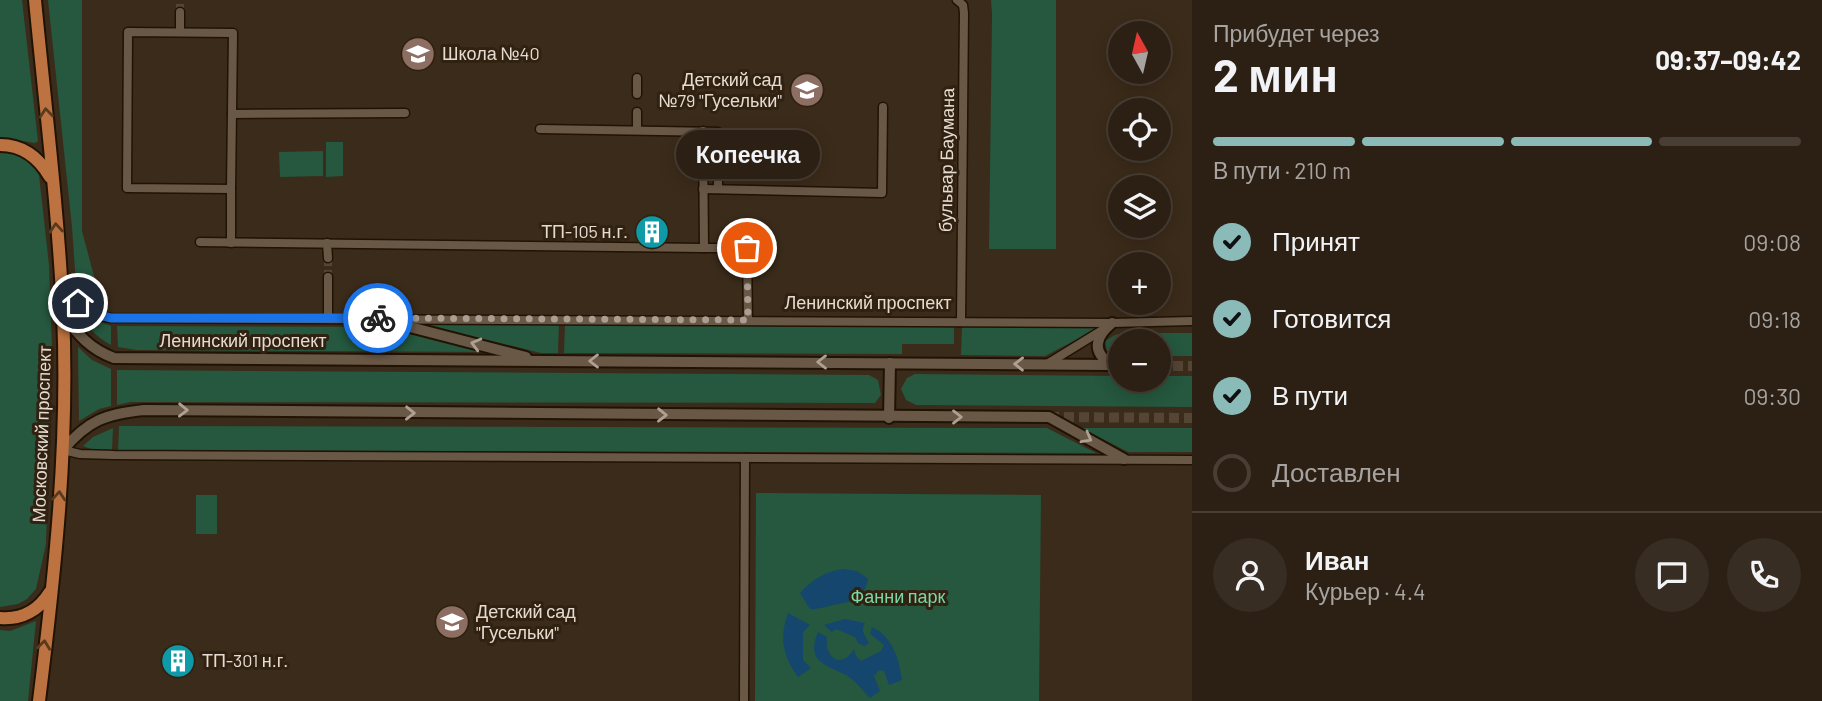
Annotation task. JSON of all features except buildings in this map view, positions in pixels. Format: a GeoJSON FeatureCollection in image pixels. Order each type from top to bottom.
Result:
{"type":"FeatureCollection","features":[{"type":"Feature","properties":{"kind":"main road","name":"Московский проспект"},"geometry":{"type":"LineString","coordinates":[[34,0],[63,314],[63,450],[52,588],[39,701]]}},
{"type":"Feature","properties":{"kind":"main road"},"geometry":{"type":"LineString","coordinates":[[0,145],[29,152],[43,164],[52,181]]}},
{"type":"Feature","properties":{"kind":"main road","name":"Ленинский проспект"},"geometry":{"type":"LineString","coordinates":[[63,314],[91,347],[114,358],[1112,365],[1103,360],[1098,347],[1102,333],[1112,323]]}},
{"type":"Feature","properties":{"kind":"main road"},"geometry":{"type":"LineString","coordinates":[[375,318],[542,361]]}},
{"type":"Feature","properties":{"kind":"main road"},"geometry":{"type":"LineString","coordinates":[[889,418],[890,363]]}},
{"type":"Feature","properties":{"kind":"main road"},"geometry":{"type":"LineString","coordinates":[[63,450],[85,426],[99,419],[115,413],[144,410],[889,418],[1049,417],[1124,459]]}},
{"type":"Feature","properties":{"kind":"main road"},"geometry":{"type":"LineString","coordinates":[[0,618],[19,617],[31,612],[42,604],[52,588]]}},
{"type":"Feature","properties":{"kind":"street","name":"бульвар Баумана"},"geometry":{"type":"LineString","coordinates":[[957,0],[964,13],[961,321]]}},
{"type":"Feature","properties":{"kind":"street"},"geometry":{"type":"LineString","coordinates":[[180,12],[180,32]]}},
{"type":"Feature","properties":{"kind":"street"},"geometry":{"type":"LineString","coordinates":[[231,189],[127,188],[128,32],[233,33],[231,243]]}},
{"type":"Feature","properties":{"kind":"street"},"geometry":{"type":"LineString","coordinates":[[637,78],[637,94]]}},
{"type":"Feature","properties":{"kind":"street"},"geometry":{"type":"LineString","coordinates":[[703,189],[882,193],[883,107]]}},
{"type":"Feature","properties":{"kind":"street"},"geometry":{"type":"LineString","coordinates":[[637,112],[637,130]]}},
{"type":"Feature","properties":{"kind":"street"},"geometry":{"type":"LineString","coordinates":[[232,114],[405,113]]}},
{"type":"Feature","properties":{"kind":"street"},"geometry":{"type":"LineString","coordinates":[[540,129],[718,132],[718,189]]}},
{"type":"Feature","properties":{"kind":"street"},"geometry":{"type":"LineString","coordinates":[[704,131],[704,248]]}},
{"type":"Feature","properties":{"kind":"street"},"geometry":{"type":"LineString","coordinates":[[200,242],[747,248],[748,320]]}},
{"type":"Feature","properties":{"kind":"street"},"geometry":{"type":"LineString","coordinates":[[327,243],[328,258]]}},
{"type":"Feature","properties":{"kind":"street","name":"Ленинский проспект"},"geometry":{"type":"LineString","coordinates":[[60,275],[78,303],[88,312],[111,318],[1112,323],[1192,321]]}},
{"type":"Feature","properties":{"kind":"street"},"geometry":{"type":"LineString","coordinates":[[328,277],[328,318]]}},
{"type":"Feature","properties":{"kind":"street"},"geometry":{"type":"LineString","coordinates":[[1046,365],[1112,323]]}},
{"type":"Feature","properties":{"kind":"street"},"geometry":{"type":"LineString","coordinates":[[63,450],[80,454],[114,455],[1192,460]]}},
{"type":"Feature","properties":{"kind":"street"},"geometry":{"type":"LineString","coordinates":[[744,701],[746,458]]}},
{"type":"Feature","properties":{"kind":"green space"},"geometry":{"type":"Polygon","coordinates":[[[0,0],[22,0],[38,141],[35,143],[0,137],[0,0]]]}},
{"type":"Feature","properties":{"kind":"green space"},"geometry":{"type":"Polygon","coordinates":[[[48,0],[82,0],[82,231],[103,310],[94,310],[77,299],[48,0]]]}},
{"type":"Feature","properties":{"kind":"green space"},"geometry":{"type":"Polygon","coordinates":[[[991,0],[1056,0],[1056,249],[989,249],[991,0]]]}},
{"type":"Feature","properties":{"kind":"green space"},"geometry":{"type":"Polygon","coordinates":[[[326,142],[343,142],[343,176],[326,177],[326,142]]]}},
{"type":"Feature","properties":{"kind":"green space"},"geometry":{"type":"Polygon","coordinates":[[[0,151],[23,157],[39,175],[49,265],[52,347],[46,544],[36,589],[18,604],[0,607],[0,151]]]}},
{"type":"Feature","properties":{"kind":"green space"},"geometry":{"type":"Polygon","coordinates":[[[323,151],[323,176],[280,177],[279,152],[323,151]]]}},
{"type":"Feature","properties":{"kind":"green space"},"geometry":{"type":"Polygon","coordinates":[[[77,307],[94,320],[111,326],[111,345],[91,329],[77,307]]]}},
{"type":"Feature","properties":{"kind":"green space"},"geometry":{"type":"Polygon","coordinates":[[[559,323],[558,353],[541,353],[423,324],[559,323]]]}},
{"type":"Feature","properties":{"kind":"green space"},"geometry":{"type":"Polygon","coordinates":[[[565,324],[954,326],[954,344],[902,344],[902,354],[564,353],[565,324]]]}},
{"type":"Feature","properties":{"kind":"green space"},"geometry":{"type":"Polygon","coordinates":[[[117,326],[390,327],[494,352],[136,350],[118,347],[117,326]]]}},
{"type":"Feature","properties":{"kind":"green space"},"geometry":{"type":"Polygon","coordinates":[[[962,326],[1099,328],[1045,356],[961,355],[962,326]]]}},
{"type":"Feature","properties":{"kind":"green space"},"geometry":{"type":"Polygon","coordinates":[[[1171,333],[1192,333],[1192,356],[1171,356],[1171,333]]]}},
{"type":"Feature","properties":{"kind":"green space"},"geometry":{"type":"Polygon","coordinates":[[[78,347],[92,360],[111,369],[111,406],[99,409],[79,421],[78,347]]]}},
{"type":"Feature","properties":{"kind":"green space"},"geometry":{"type":"Polygon","coordinates":[[[117,370],[869,375],[878,380],[881,395],[875,403],[131,402],[117,405],[117,370]]]}},
{"type":"Feature","properties":{"kind":"green space"},"geometry":{"type":"Polygon","coordinates":[[[915,374],[1108,376],[1108,392],[1171,392],[1171,376],[1192,376],[1192,407],[916,405],[906,400],[901,389],[907,378],[915,374]]]}},
{"type":"Feature","properties":{"kind":"green space"},"geometry":{"type":"Polygon","coordinates":[[[119,426],[1047,428],[1096,453],[118,450],[119,426]]]}},
{"type":"Feature","properties":{"kind":"green space"},"geometry":{"type":"Polygon","coordinates":[[[113,428],[112,450],[93,450],[83,446],[93,437],[113,428]]]}},
{"type":"Feature","properties":{"kind":"green space"},"geometry":{"type":"Polygon","coordinates":[[[1081,428],[1192,428],[1192,452],[1128,452],[1081,428]]]}},
{"type":"Feature","properties":{"kind":"green space","name":"Фанни парк"},"geometry":{"type":"Polygon","coordinates":[[[756,493],[1041,495],[1039,701],[755,701],[756,493]]]}},
{"type":"Feature","properties":{"kind":"green space"},"geometry":{"type":"Polygon","coordinates":[[[196,495],[217,495],[217,534],[196,534],[196,495]]]}},
{"type":"Feature","properties":{"kind":"green space"},"geometry":{"type":"Polygon","coordinates":[[[36,621],[28,701],[0,701],[0,630],[10,631],[36,621]]]}},
{"type":"Feature","properties":{"kind":"water"},"geometry":{"type":"Polygon","coordinates":[[[843,569],[857,571],[868,579],[860,597],[810,609],[800,593],[819,577],[843,569]]]}},
{"type":"Feature","properties":{"kind":"water"},"geometry":{"type":"Polygon","coordinates":[[[788,613],[810,625],[803,632],[803,660],[811,668],[798,677],[784,646],[788,613]]]}},
{"type":"Feature","properties":{"kind":"water"},"geometry":{"type":"Polygon","coordinates":[[[845,619],[865,623],[863,631],[869,643],[864,646],[858,643],[855,637],[836,629],[832,632],[824,625],[845,619]]]}},
{"type":"Feature","properties":{"kind":"water"},"geometry":{"type":"Polygon","coordinates":[[[872,627],[885,637],[894,649],[902,680],[889,685],[884,671],[879,670],[874,676],[880,691],[870,698],[849,677],[820,661],[814,650],[818,632],[827,637],[828,651],[835,659],[844,659],[854,649],[861,661],[881,651],[884,645],[870,634],[872,627]]]}},
{"type":"Feature","properties":{"kind":"tunnel"},"geometry":{"type":"LineString","coordinates":[[180,0],[180,12]]}},
{"type":"Feature","properties":{"kind":"tunnel"},"geometry":{"type":"LineString","coordinates":[[328,258],[328,277]]}},
{"type":"Feature","properties":{"kind":"tunnel"},"geometry":{"type":"LineString","coordinates":[[1171,366],[1192,366]]}},
{"type":"Feature","properties":{"kind":"tunnel"},"geometry":{"type":"LineString","coordinates":[[1049,417],[1192,418]]}},
{"type":"Feature","properties":{"kind":"way so far"},"geometry":{"type":"LineString","coordinates":[[378,318],[748,320],[747,248]]}},
{"type":"Feature","properties":{"kind":"place","name":"Школа №40"},"geometry":{"type":"Point","coordinates":[418,54]}},
{"type":"Feature","properties":{"kind":"place","name":"Детский сад №79 \"Гусельки\""},"geometry":{"type":"Point","coordinates":[807,90]}},
{"type":"Feature","properties":{"kind":"place","name":"ТП-105 н.г."},"geometry":{"type":"Point","coordinates":[652,232]}},
{"type":"Feature","properties":{"kind":"place","name":"Копеечка"},"geometry":{"type":"Point","coordinates":[747,248]}},
{"type":"Feature","properties":{"kind":"place","name":"Детский сад \"Гусельки\""},"geometry":{"type":"Point","coordinates":[452,622]}},
{"type":"Feature","properties":{"kind":"place","name":"ТП-301 н.г."},"geometry":{"type":"Point","coordinates":[178,661]}},
{"type":"Feature","properties":{"kind":"route"},"geometry":{"type":"LineString","coordinates":[[78,303],[88,312],[111,318],[378,318]]}}]}
